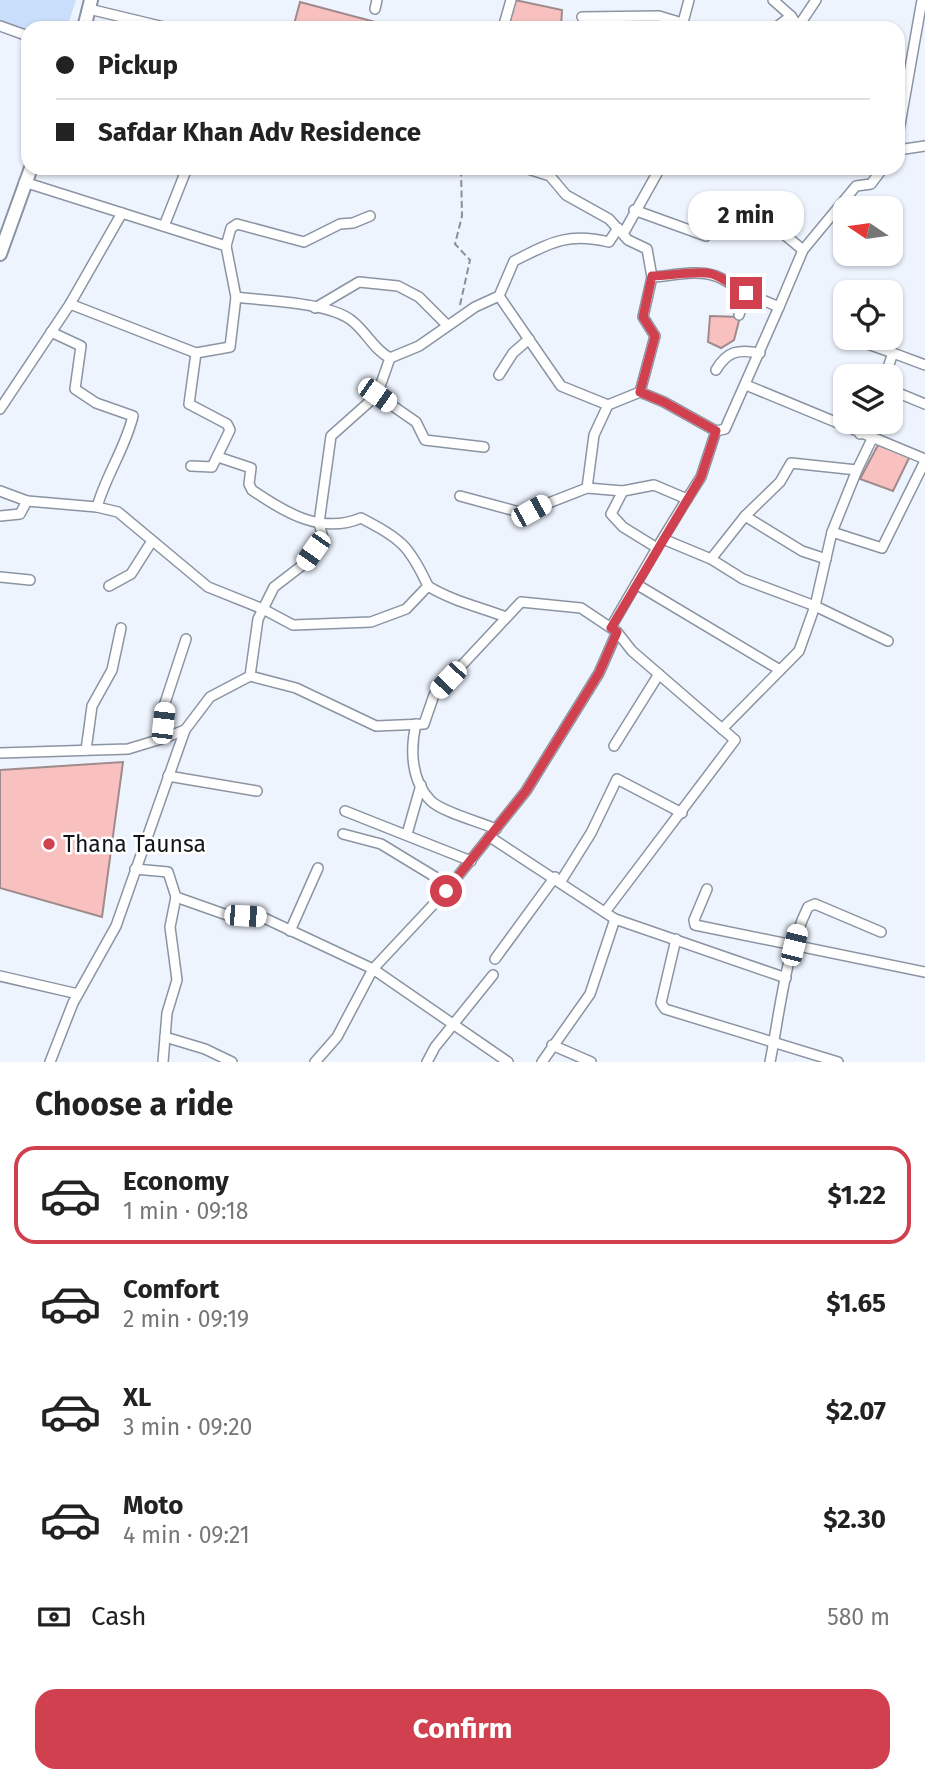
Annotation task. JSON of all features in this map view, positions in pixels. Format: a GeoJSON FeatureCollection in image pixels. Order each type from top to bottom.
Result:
{"type":"FeatureCollection","features":[{"type":"Feature","properties":{"kind":"main road"},"geometry":{"type":"LineString","coordinates":[[0,254],[28,175]]}},
{"type":"Feature","properties":{"kind":"street"},"geometry":{"type":"LineString","coordinates":[[505,21],[511,0]]}},
{"type":"Feature","properties":{"kind":"street"},"geometry":{"type":"LineString","coordinates":[[683,21],[689,0]]}},
{"type":"Feature","properties":{"kind":"street"},"geometry":{"type":"LineString","coordinates":[[773,0],[794,21]]}},
{"type":"Feature","properties":{"kind":"street"},"geometry":{"type":"LineString","coordinates":[[802,21],[816,0]]}},
{"type":"Feature","properties":{"kind":"street"},"geometry":{"type":"LineString","coordinates":[[905,82],[922,0]]}},
{"type":"Feature","properties":{"kind":"street"},"geometry":{"type":"LineString","coordinates":[[90,5],[144,21]]}},
{"type":"Feature","properties":{"kind":"street"},"geometry":{"type":"LineString","coordinates":[[582,17],[659,16],[672,21]]}},
{"type":"Feature","properties":{"kind":"street"},"geometry":{"type":"LineString","coordinates":[[784,21],[791,16]]}},
{"type":"Feature","properties":{"kind":"street"},"geometry":{"type":"LineString","coordinates":[[0,26],[21,34]]}},
{"type":"Feature","properties":{"kind":"street"},"geometry":{"type":"LineString","coordinates":[[905,148],[925,146]]}},
{"type":"Feature","properties":{"kind":"street"},"geometry":{"type":"LineString","coordinates":[[164,226],[184,175]]}},
{"type":"Feature","properties":{"kind":"street"},"geometry":{"type":"LineString","coordinates":[[545,175],[550,177],[566,195],[609,219],[620,231],[647,249],[652,276],[643,317],[655,336],[640,392]]}},
{"type":"Feature","properties":{"kind":"street"},"geometry":{"type":"LineString","coordinates":[[250,676],[258,619],[274,587],[304,564],[323,538],[319,523],[331,436],[377,395],[390,358],[419,346],[447,326],[499,296],[514,261],[558,239],[584,236],[609,242],[620,231],[656,175]]}},
{"type":"Feature","properties":{"kind":"street"},"geometry":{"type":"LineString","coordinates":[[587,488],[594,435],[608,405],[640,392],[716,431],[725,429],[760,354],[803,250],[856,186],[871,184],[878,175]]}},
{"type":"Feature","properties":{"kind":"street"},"geometry":{"type":"LineString","coordinates":[[24,183],[226,246]]}},
{"type":"Feature","properties":{"kind":"street"},"geometry":{"type":"LineString","coordinates":[[634,210],[706,236],[715,206],[742,211],[757,225],[780,231],[803,250]]}},
{"type":"Feature","properties":{"kind":"street"},"geometry":{"type":"LineString","coordinates":[[0,409],[69,304],[122,213]]}},
{"type":"Feature","properties":{"kind":"street"},"geometry":{"type":"LineString","coordinates":[[69,304],[196,353],[230,346],[236,297],[226,246],[231,228],[237,224],[303,242],[340,224],[353,223],[370,215]]}},
{"type":"Feature","properties":{"kind":"street"},"geometry":{"type":"LineString","coordinates":[[652,276],[687,276],[698,272],[716,275],[746,293],[779,307]]}},
{"type":"Feature","properties":{"kind":"street"},"geometry":{"type":"LineString","coordinates":[[315,308],[359,282],[398,286],[419,297],[447,326]]}},
{"type":"Feature","properties":{"kind":"street"},"geometry":{"type":"LineString","coordinates":[[739,315],[746,293]]}},
{"type":"Feature","properties":{"kind":"street"},"geometry":{"type":"LineString","coordinates":[[499,296],[561,386],[608,405]]}},
{"type":"Feature","properties":{"kind":"street"},"geometry":{"type":"LineString","coordinates":[[236,297],[315,308],[350,319],[380,353],[390,358]]}},
{"type":"Feature","properties":{"kind":"street"},"geometry":{"type":"LineString","coordinates":[[51,332],[81,346],[75,389],[96,403],[133,416],[125,447],[104,481],[97,507]]}},
{"type":"Feature","properties":{"kind":"street"},"geometry":{"type":"LineString","coordinates":[[499,374],[513,353],[529,339]]}},
{"type":"Feature","properties":{"kind":"street"},"geometry":{"type":"LineString","coordinates":[[716,370],[724,357],[740,349],[760,354]]}},
{"type":"Feature","properties":{"kind":"street"},"geometry":{"type":"LineString","coordinates":[[885,350],[925,365]]}},
{"type":"Feature","properties":{"kind":"street"},"geometry":{"type":"LineString","coordinates":[[191,466],[212,467],[229,427],[189,404],[196,353]]}},
{"type":"Feature","properties":{"kind":"street"},"geometry":{"type":"LineString","coordinates":[[889,364],[893,353]]}},
{"type":"Feature","properties":{"kind":"street"},"geometry":{"type":"LineString","coordinates":[[746,385],[833,422]]}},
{"type":"Feature","properties":{"kind":"street"},"geometry":{"type":"LineString","coordinates":[[377,395],[416,422],[425,440],[484,447]]}},
{"type":"Feature","properties":{"kind":"street"},"geometry":{"type":"LineString","coordinates":[[903,395],[925,404]]}},
{"type":"Feature","properties":{"kind":"street"},"geometry":{"type":"LineString","coordinates":[[315,1062],[337,1037],[373,969],[450,886],[526,791],[599,673],[614,630],[636,584],[701,477],[716,431]]}},
{"type":"Feature","properties":{"kind":"street"},"geometry":{"type":"LineString","coordinates":[[832,532],[882,548],[925,460],[860,434]]}},
{"type":"Feature","properties":{"kind":"street"},"geometry":{"type":"LineString","coordinates":[[722,729],[799,651],[815,606],[832,532],[872,439]]}},
{"type":"Feature","properties":{"kind":"street"},"geometry":{"type":"LineString","coordinates":[[218,457],[251,468],[250,488],[289,515],[319,523],[351,522],[361,518],[396,536],[413,554],[428,586],[447,598],[506,617]]}},
{"type":"Feature","properties":{"kind":"street"},"geometry":{"type":"LineString","coordinates":[[711,559],[745,516],[780,482],[791,463],[857,470]]}},
{"type":"Feature","properties":{"kind":"street"},"geometry":{"type":"LineString","coordinates":[[460,496],[523,513],[587,488],[623,491],[654,485],[687,499]]}},
{"type":"Feature","properties":{"kind":"street"},"geometry":{"type":"LineString","coordinates":[[0,491],[27,501],[97,507],[118,512],[208,587],[263,609],[293,625],[361,623],[406,610],[428,586]]}},
{"type":"Feature","properties":{"kind":"street"},"geometry":{"type":"LineString","coordinates":[[623,491],[611,514],[623,527],[657,548]]}},
{"type":"Feature","properties":{"kind":"street"},"geometry":{"type":"LineString","coordinates":[[0,516],[20,514],[27,501]]}},
{"type":"Feature","properties":{"kind":"street"},"geometry":{"type":"LineString","coordinates":[[745,516],[802,551],[826,559]]}},
{"type":"Feature","properties":{"kind":"street"},"geometry":{"type":"LineString","coordinates":[[663,539],[711,559],[743,579],[815,606],[888,641]]}},
{"type":"Feature","properties":{"kind":"street"},"geometry":{"type":"LineString","coordinates":[[109,586],[131,574],[152,541]]}},
{"type":"Feature","properties":{"kind":"street"},"geometry":{"type":"LineString","coordinates":[[0,577],[30,580]]}},
{"type":"Feature","properties":{"kind":"street"},"geometry":{"type":"LineString","coordinates":[[636,584],[780,670]]}},
{"type":"Feature","properties":{"kind":"street"},"geometry":{"type":"LineString","coordinates":[[50,1062],[78,994],[116,926],[185,730],[210,697],[250,676],[296,688],[376,726],[424,724],[434,695],[521,602],[581,608],[614,630],[632,651],[735,740],[605,912]]}},
{"type":"Feature","properties":{"kind":"street"},"geometry":{"type":"LineString","coordinates":[[86,750],[92,706],[112,670],[121,628]]}},
{"type":"Feature","properties":{"kind":"street"},"geometry":{"type":"LineString","coordinates":[[161,739],[164,706],[186,639]]}},
{"type":"Feature","properties":{"kind":"street"},"geometry":{"type":"LineString","coordinates":[[614,746],[659,674]]}},
{"type":"Feature","properties":{"kind":"street"},"geometry":{"type":"LineString","coordinates":[[416,724],[412,741],[415,776],[432,802],[496,829]]}},
{"type":"Feature","properties":{"kind":"street"},"geometry":{"type":"LineString","coordinates":[[0,752],[128,749],[185,730]]}},
{"type":"Feature","properties":{"kind":"street"},"geometry":{"type":"LineString","coordinates":[[168,775],[257,791]]}},
{"type":"Feature","properties":{"kind":"street"},"geometry":{"type":"LineString","coordinates":[[495,959],[591,833],[617,779],[682,813]]}},
{"type":"Feature","properties":{"kind":"street"},"geometry":{"type":"LineString","coordinates":[[407,834],[421,785]]}},
{"type":"Feature","properties":{"kind":"street"},"geometry":{"type":"LineString","coordinates":[[345,811],[471,861]]}},
{"type":"Feature","properties":{"kind":"street"},"geometry":{"type":"LineString","coordinates":[[343,834],[381,844],[450,886]]}},
{"type":"Feature","properties":{"kind":"street"},"geometry":{"type":"LineString","coordinates":[[489,837],[558,879],[615,919],[786,978]]}},
{"type":"Feature","properties":{"kind":"street"},"geometry":{"type":"LineString","coordinates":[[290,930],[318,868]]}},
{"type":"Feature","properties":{"kind":"street"},"geometry":{"type":"LineString","coordinates":[[135,869],[168,872],[176,897],[170,927],[177,980],[167,1013],[163,1062]]}},
{"type":"Feature","properties":{"kind":"street"},"geometry":{"type":"LineString","coordinates":[[707,889],[694,920],[695,925],[925,972]]}},
{"type":"Feature","properties":{"kind":"street"},"geometry":{"type":"LineString","coordinates":[[176,897],[227,915],[262,917],[373,969],[508,1062]]}},
{"type":"Feature","properties":{"kind":"street"},"geometry":{"type":"LineString","coordinates":[[770,1062],[794,945],[808,907],[815,904],[881,932]]}},
{"type":"Feature","properties":{"kind":"street"},"geometry":{"type":"LineString","coordinates":[[541,1062],[590,994],[615,919]]}},
{"type":"Feature","properties":{"kind":"street"},"geometry":{"type":"LineString","coordinates":[[676,939],[663,1006],[838,1062]]}},
{"type":"Feature","properties":{"kind":"street"},"geometry":{"type":"LineString","coordinates":[[427,1062],[453,1023],[493,975]]}},
{"type":"Feature","properties":{"kind":"street"},"geometry":{"type":"LineString","coordinates":[[0,976],[78,994]]}},
{"type":"Feature","properties":{"kind":"street"},"geometry":{"type":"LineString","coordinates":[[165,1037],[205,1049],[232,1062]]}},
{"type":"Feature","properties":{"kind":"street"},"geometry":{"type":"LineString","coordinates":[[552,1045],[591,1062]]}},
{"type":"Feature","properties":{"kind":"path"},"geometry":{"type":"LineString","coordinates":[[457,320],[470,260],[455,244],[462,216],[461,175]]}},
{"type":"Feature","properties":{"kind":"shaded area"},"geometry":{"type":"Polygon","coordinates":[[[0,0],[76,0],[69,21],[21,21],[21,28],[0,20],[0,0]]]}},
{"type":"Feature","properties":{"kind":"building"},"geometry":{"type":"Polygon","coordinates":[[[515,0],[562,10],[561,21],[509,21],[515,0]]]}},
{"type":"Feature","properties":{"kind":"building"},"geometry":{"type":"Polygon","coordinates":[[[300,2],[371,21],[295,21],[300,2]]]}},
{"type":"Feature","properties":{"kind":"building"},"geometry":{"type":"Polygon","coordinates":[[[710,316],[740,317],[734,340],[721,348],[708,342],[710,316]]]}},
{"type":"Feature","properties":{"kind":"building"},"geometry":{"type":"Polygon","coordinates":[[[878,445],[910,456],[893,491],[860,479],[878,445]]]}},
{"type":"Feature","properties":{"kind":"building"},"geometry":{"type":"Polygon","coordinates":[[[123,762],[102,917],[0,888],[0,770],[123,762]]]}},
{"type":"Feature","properties":{"kind":"place","name":"Thana Taunsa"},"geometry":{"type":"Point","coordinates":[49,844]}},
{"type":"Feature","properties":{"kind":"route"},"geometry":{"type":"LineString","coordinates":[[446,891],[526,791],[599,673],[617,632],[611,628],[701,477],[716,431],[640,392],[655,336],[643,317],[652,276],[687,276],[698,272],[716,275],[746,293]]}}]}
